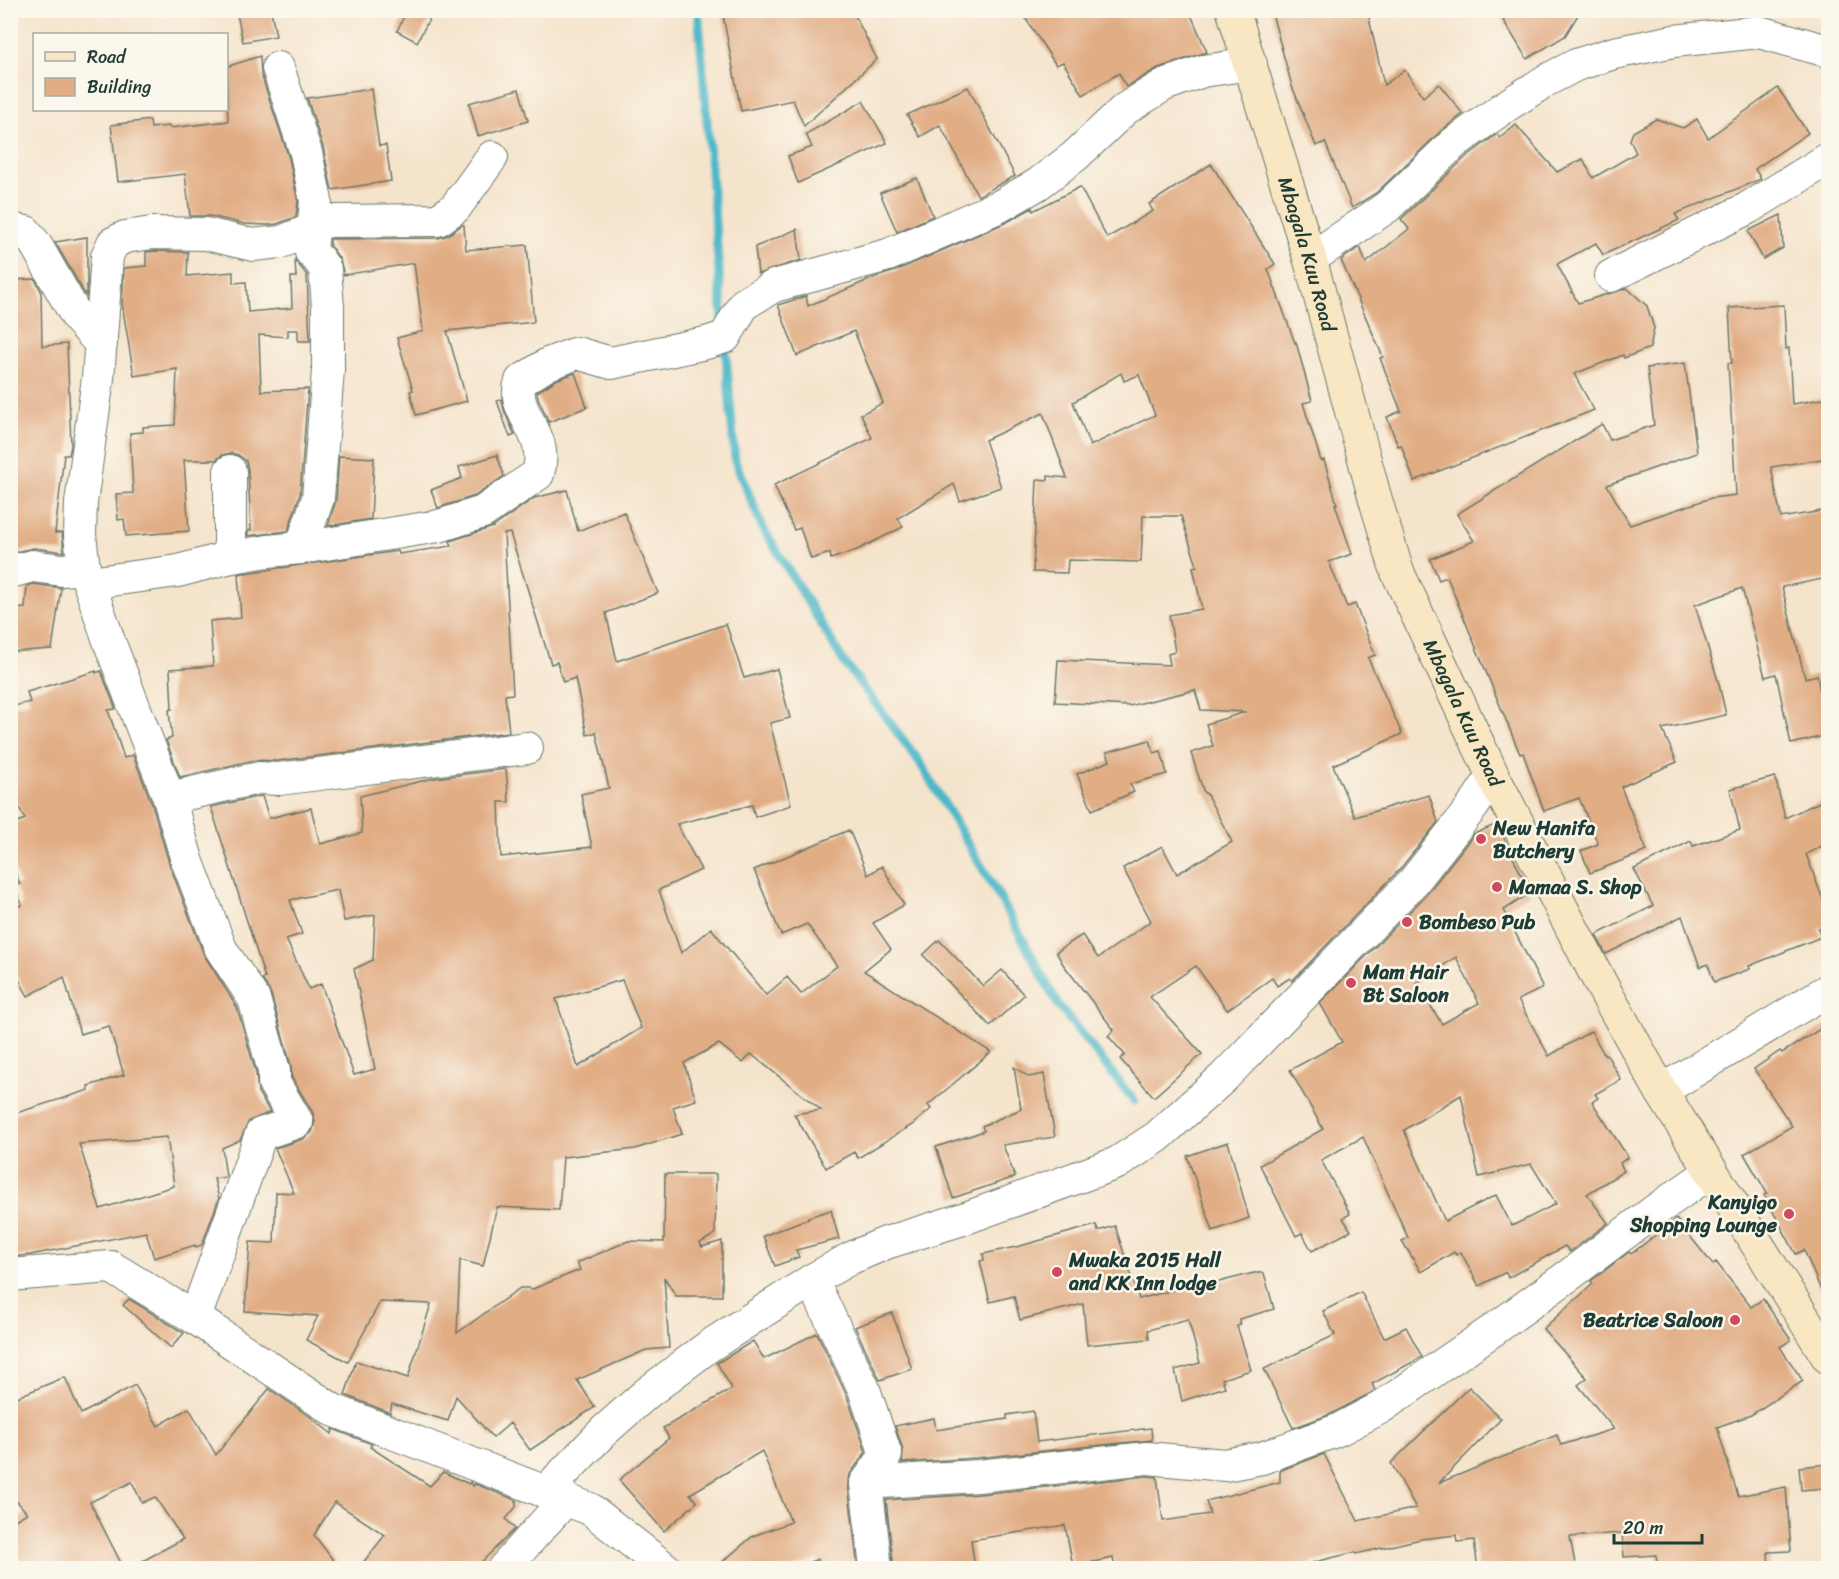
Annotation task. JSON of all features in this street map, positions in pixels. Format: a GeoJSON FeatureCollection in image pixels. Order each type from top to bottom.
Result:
{"type":"FeatureCollection","features":[{"type":"Feature","properties":{"kind":"street","name":"Mbagala Kuu Road"},"geometry":{"type":"LineString","coordinates":[[1233,10],[1311,259],[1375,498],[1397,570],[1493,776],[1602,986],[1661,1091],[1828,1357]]}},
{"type":"Feature","properties":{"kind":"street"},"geometry":{"type":"LineString","coordinates":[[1311,259],[1387,207],[1454,143],[1506,106],[1576,65],[1614,53],[1674,41],[1750,21],[1828,51]]}},
{"type":"Feature","properties":{"kind":"street"},"geometry":{"type":"LineString","coordinates":[[10,572],[32,566],[87,576],[178,571],[226,558],[439,526],[483,512],[538,474],[541,455],[538,440],[519,403],[518,393],[521,381],[548,364],[577,353],[611,363],[706,344],[725,337],[744,304],[774,286],[888,255],[1000,206],[1038,184],[1075,156],[1125,109],[1147,94],[1164,85],[1203,71],[1251,64]]}},
{"type":"Feature","properties":{"kind":"street"},"geometry":{"type":"LineString","coordinates":[[278,68],[306,153],[316,201],[311,252],[320,260],[325,269],[328,307],[327,370],[318,498],[301,548]]}},
{"type":"Feature","properties":{"kind":"street"},"geometry":{"type":"LineString","coordinates":[[195,1318],[261,1134],[297,1122],[274,1083],[273,1071],[254,999],[221,949],[187,860],[169,798],[87,576],[80,535],[81,503],[101,344],[104,272],[107,256],[112,243],[124,237],[152,233],[206,234],[253,245],[281,242],[314,229],[320,223],[330,221],[438,220],[455,208],[492,157]]}},
{"type":"Feature","properties":{"kind":"street"},"geometry":{"type":"LineString","coordinates":[[1611,276],[1748,208],[1828,159]]}},
{"type":"Feature","properties":{"kind":"street"},"geometry":{"type":"LineString","coordinates":[[10,228],[26,232],[77,317],[101,344]]}},
{"type":"Feature","properties":{"kind":"street"},"geometry":{"type":"LineString","coordinates":[[226,558],[230,543],[230,471]]}},
{"type":"Feature","properties":{"kind":"street"},"geometry":{"type":"LineString","coordinates":[[169,798],[259,778],[279,779],[527,748]]}},
{"type":"Feature","properties":{"kind":"street"},"geometry":{"type":"LineString","coordinates":[[504,1569],[604,1431],[647,1393],[709,1346],[812,1280],[851,1258],[1117,1163],[1157,1137],[1223,1078],[1414,881],[1473,806],[1493,776]]}},
{"type":"Feature","properties":{"kind":"street"},"geometry":{"type":"LineString","coordinates":[[1661,1091],[1828,990]]}},
{"type":"Feature","properties":{"kind":"street"},"geometry":{"type":"LineString","coordinates":[[866,1483],[978,1476],[1147,1458],[1225,1465],[1263,1458],[1360,1420],[1380,1408],[1515,1314],[1712,1171]]}},
{"type":"Feature","properties":{"kind":"street"},"geometry":{"type":"LineString","coordinates":[[10,1275],[111,1267],[195,1318],[333,1410],[590,1509],[665,1569]]}},
{"type":"Feature","properties":{"kind":"street"},"geometry":{"type":"LineString","coordinates":[[812,1280],[864,1389],[886,1455],[866,1483],[876,1569]]}},
{"type":"Feature","properties":{"kind":"building"},"geometry":{"type":"Polygon","coordinates":[[[236,10],[271,10],[276,36],[243,42],[236,10]]]}},
{"type":"Feature","properties":{"kind":"building"},"geometry":{"type":"Polygon","coordinates":[[[407,10],[434,10],[417,42],[397,31],[407,10]]]}},
{"type":"Feature","properties":{"kind":"building"},"geometry":{"type":"Polygon","coordinates":[[[722,10],[852,10],[877,59],[804,126],[793,100],[741,111],[722,10]]]}},
{"type":"Feature","properties":{"kind":"building"},"geometry":{"type":"Polygon","coordinates":[[[1020,10],[1189,10],[1207,52],[1158,68],[1126,87],[1119,73],[1083,95],[1063,62],[1056,65],[1020,10]]]}},
{"type":"Feature","properties":{"kind":"building"},"geometry":{"type":"Polygon","coordinates":[[[1271,10],[1363,10],[1364,14],[1368,14],[1384,85],[1405,70],[1423,97],[1439,84],[1463,114],[1442,130],[1376,193],[1352,208],[1325,142],[1316,146],[1292,86],[1271,10]]]}},
{"type":"Feature","properties":{"kind":"building"},"geometry":{"type":"Polygon","coordinates":[[[1497,10],[1581,10],[1565,36],[1527,59],[1497,10]]]}},
{"type":"Feature","properties":{"kind":"building"},"geometry":{"type":"Polygon","coordinates":[[[260,56],[261,74],[289,158],[298,202],[296,217],[267,225],[244,224],[210,216],[190,216],[185,174],[118,182],[111,125],[150,120],[151,128],[169,126],[170,128],[228,121],[228,66],[260,56]]]}},
{"type":"Feature","properties":{"kind":"building"},"geometry":{"type":"Polygon","coordinates":[[[968,87],[1015,176],[978,196],[940,125],[920,137],[907,115],[968,87]]]}},
{"type":"Feature","properties":{"kind":"building"},"geometry":{"type":"Polygon","coordinates":[[[1778,88],[1808,133],[1755,169],[1761,179],[1675,214],[1679,220],[1603,255],[1596,243],[1557,264],[1578,303],[1627,288],[1647,306],[1654,328],[1650,348],[1624,358],[1623,355],[1574,374],[1594,410],[1414,481],[1401,445],[1398,446],[1387,417],[1401,411],[1380,358],[1383,357],[1341,260],[1360,247],[1366,263],[1409,229],[1401,219],[1466,157],[1497,134],[1500,138],[1516,125],[1557,172],[1583,159],[1593,178],[1636,153],[1630,140],[1633,132],[1656,119],[1683,128],[1697,119],[1708,138],[1778,88]]]}},
{"type":"Feature","properties":{"kind":"building"},"geometry":{"type":"Polygon","coordinates":[[[371,89],[379,146],[386,145],[391,181],[332,190],[323,147],[307,98],[371,89]]]}},
{"type":"Feature","properties":{"kind":"building"},"geometry":{"type":"Polygon","coordinates":[[[519,89],[528,121],[478,136],[469,103],[519,89]]]}},
{"type":"Feature","properties":{"kind":"building"},"geometry":{"type":"Polygon","coordinates":[[[863,101],[887,143],[798,183],[788,156],[812,147],[806,134],[863,101]]]}},
{"type":"Feature","properties":{"kind":"building"},"geometry":{"type":"Polygon","coordinates":[[[1211,164],[1275,264],[1268,269],[1296,342],[1312,401],[1303,403],[1321,461],[1324,460],[1337,504],[1335,504],[1352,554],[1329,562],[1347,607],[1355,604],[1375,655],[1368,658],[1402,734],[1333,765],[1355,817],[1429,795],[1438,822],[1400,869],[1292,981],[1290,978],[1277,986],[1272,978],[1227,1010],[1196,966],[1150,997],[1202,1054],[1154,1097],[1120,1059],[1125,1055],[1108,1036],[1114,1030],[1056,952],[1082,935],[1098,958],[1151,921],[1123,868],[1162,846],[1177,874],[1232,842],[1204,793],[1191,753],[1213,746],[1206,724],[1246,712],[1201,710],[1195,690],[1129,706],[1055,702],[1058,660],[1170,665],[1168,654],[1175,652],[1169,615],[1202,609],[1193,567],[1197,566],[1181,516],[1143,516],[1141,562],[1068,560],[1067,573],[1033,572],[1037,479],[1048,480],[1048,476],[1067,478],[1043,413],[985,440],[1001,487],[960,501],[954,484],[898,518],[903,527],[857,550],[831,559],[830,553],[811,559],[800,528],[794,530],[774,485],[872,438],[861,414],[883,403],[854,331],[797,356],[778,305],[806,296],[808,306],[1007,222],[1032,208],[1033,211],[1080,187],[1107,238],[1153,211],[1149,204],[1211,164]],[[1121,373],[1073,402],[1090,446],[1155,415],[1139,375],[1124,381],[1121,373]]]}},
{"type":"Feature","properties":{"kind":"building"},"geometry":{"type":"Polygon","coordinates":[[[917,178],[933,216],[897,232],[880,193],[917,178]]]}},
{"type":"Feature","properties":{"kind":"building"},"geometry":{"type":"Polygon","coordinates":[[[1781,215],[1783,248],[1763,259],[1748,231],[1781,215]]]}},
{"type":"Feature","properties":{"kind":"building"},"geometry":{"type":"Polygon","coordinates":[[[464,225],[466,250],[527,245],[534,322],[447,331],[467,401],[416,415],[410,391],[413,390],[397,338],[423,331],[414,263],[344,275],[340,260],[330,245],[330,239],[438,238],[448,235],[464,225]]]}},
{"type":"Feature","properties":{"kind":"building"},"geometry":{"type":"Polygon","coordinates":[[[797,229],[801,260],[758,274],[755,247],[797,229]]]}},
{"type":"Feature","properties":{"kind":"building"},"geometry":{"type":"Polygon","coordinates":[[[87,237],[87,285],[86,296],[55,242],[87,237]]]}},
{"type":"Feature","properties":{"kind":"building"},"geometry":{"type":"Polygon","coordinates":[[[146,252],[188,252],[187,276],[233,272],[233,283],[246,282],[248,312],[292,308],[291,277],[296,277],[295,260],[307,275],[310,341],[298,341],[298,330],[288,330],[288,337],[259,335],[261,391],[308,389],[300,494],[288,531],[248,536],[248,531],[251,530],[248,470],[246,461],[231,453],[222,455],[216,460],[184,460],[189,531],[126,536],[124,519],[118,520],[116,494],[133,493],[130,433],[143,432],[143,427],[175,425],[177,369],[134,376],[122,304],[124,268],[146,266],[146,252]]]}},
{"type":"Feature","properties":{"kind":"building"},"geometry":{"type":"Polygon","coordinates":[[[35,279],[41,291],[42,346],[67,344],[71,446],[69,455],[64,455],[55,533],[62,533],[64,552],[34,548],[10,553],[10,499],[15,458],[10,458],[10,280],[35,279]]]}},
{"type":"Feature","properties":{"kind":"building"},"geometry":{"type":"Polygon","coordinates":[[[1784,305],[1792,404],[1828,398],[1828,458],[1771,467],[1781,518],[1828,510],[1828,578],[1782,587],[1805,678],[1817,675],[1828,735],[1791,744],[1776,674],[1765,677],[1742,588],[1695,605],[1726,715],[1662,729],[1677,762],[1621,787],[1647,851],[1590,873],[1581,851],[1598,844],[1579,798],[1544,811],[1523,753],[1520,754],[1447,577],[1439,580],[1430,559],[1474,541],[1457,514],[1602,424],[1610,440],[1654,425],[1647,368],[1685,363],[1697,453],[1607,485],[1630,525],[1711,498],[1736,495],[1728,363],[1732,363],[1729,308],[1784,305]]]}},
{"type":"Feature","properties":{"kind":"building"},"geometry":{"type":"Polygon","coordinates":[[[575,373],[587,407],[549,422],[537,392],[556,380],[575,373]]]}},
{"type":"Feature","properties":{"kind":"building"},"geometry":{"type":"Polygon","coordinates":[[[502,399],[504,410],[515,435],[510,437],[497,401],[502,399]]]}},
{"type":"Feature","properties":{"kind":"building"},"geometry":{"type":"Polygon","coordinates":[[[497,455],[504,476],[475,496],[438,508],[431,490],[462,478],[459,467],[497,455]]]}},
{"type":"Feature","properties":{"kind":"building"},"geometry":{"type":"Polygon","coordinates":[[[339,456],[374,458],[371,519],[328,526],[336,500],[339,456]]]}},
{"type":"Feature","properties":{"kind":"building"},"geometry":{"type":"Polygon","coordinates":[[[567,490],[578,531],[624,512],[658,593],[606,613],[617,661],[726,624],[744,678],[777,669],[790,718],[770,723],[791,805],[755,817],[752,805],[677,824],[701,870],[659,890],[681,953],[711,928],[766,995],[787,977],[801,994],[837,966],[807,924],[781,935],[754,870],[849,830],[868,875],[882,866],[904,905],[873,923],[891,949],[864,971],[991,1052],[928,1105],[931,1109],[912,1125],[858,1158],[854,1152],[826,1168],[794,1114],[821,1110],[751,1054],[743,1063],[719,1044],[684,1063],[696,1100],[673,1107],[682,1134],[635,1149],[563,1157],[559,1210],[497,1207],[483,1266],[460,1260],[457,1333],[520,1288],[530,1290],[580,1270],[577,1263],[628,1241],[664,1242],[665,1174],[716,1174],[715,1234],[700,1243],[702,1247],[722,1241],[722,1296],[676,1296],[664,1277],[669,1348],[646,1350],[577,1380],[595,1407],[530,1450],[510,1423],[493,1438],[456,1396],[448,1421],[392,1404],[390,1413],[345,1395],[356,1361],[408,1378],[431,1304],[380,1302],[348,1362],[306,1340],[318,1316],[245,1311],[250,1242],[274,1243],[276,1192],[294,1193],[275,1148],[303,1139],[312,1132],[315,1122],[313,1113],[292,1078],[291,1066],[271,994],[262,979],[265,978],[211,807],[262,796],[269,818],[311,808],[320,844],[362,833],[360,796],[434,778],[506,769],[509,802],[499,802],[501,857],[592,847],[581,794],[609,788],[596,732],[587,735],[575,678],[563,682],[557,662],[551,664],[510,533],[504,534],[513,694],[505,695],[509,732],[277,761],[255,760],[180,777],[166,740],[172,738],[169,710],[172,709],[170,669],[213,666],[210,621],[241,618],[238,574],[398,551],[399,554],[452,546],[450,541],[493,527],[534,498],[567,490]],[[338,890],[290,900],[302,934],[286,939],[309,989],[321,984],[354,1075],[375,1069],[354,969],[373,960],[375,915],[344,921],[338,890]],[[622,980],[556,999],[578,1067],[641,1028],[622,980]]]}},
{"type":"Feature","properties":{"kind":"building"},"geometry":{"type":"Polygon","coordinates":[[[33,584],[61,588],[52,649],[10,652],[10,609],[25,608],[27,586],[33,584]]]}},
{"type":"Feature","properties":{"kind":"building"},"geometry":{"type":"Polygon","coordinates":[[[101,671],[115,707],[115,709],[108,710],[124,758],[133,755],[152,804],[170,866],[204,955],[237,1007],[256,1073],[258,1092],[270,1112],[249,1121],[240,1140],[222,1148],[226,1177],[214,1179],[219,1198],[202,1245],[195,1247],[195,1245],[154,1258],[146,1232],[10,1257],[10,1115],[89,1090],[88,1086],[124,1075],[109,1026],[80,1034],[64,977],[28,996],[10,964],[10,909],[22,905],[15,886],[20,884],[10,860],[10,825],[25,819],[10,790],[10,717],[17,715],[14,706],[30,702],[27,692],[101,671]],[[167,1137],[79,1144],[100,1209],[174,1186],[167,1137]]]}},
{"type":"Feature","properties":{"kind":"building"},"geometry":{"type":"Polygon","coordinates":[[[1150,740],[1154,753],[1161,751],[1167,774],[1130,784],[1134,792],[1092,810],[1077,774],[1110,761],[1107,752],[1150,740]]]}},
{"type":"Feature","properties":{"kind":"building"},"geometry":{"type":"Polygon","coordinates":[[[1775,777],[1785,818],[1828,798],[1828,843],[1806,854],[1828,913],[1828,925],[1818,929],[1821,937],[1749,966],[1750,969],[1714,982],[1708,964],[1700,967],[1682,916],[1606,954],[1596,935],[1653,906],[1634,869],[1691,841],[1693,846],[1740,830],[1730,789],[1775,777]]]}},
{"type":"Feature","properties":{"kind":"building"},"geometry":{"type":"Polygon","coordinates":[[[1497,824],[1530,893],[1504,910],[1543,988],[1518,1000],[1549,1056],[1591,1031],[1621,1080],[1595,1094],[1598,1098],[1592,1102],[1628,1157],[1620,1163],[1624,1171],[1587,1194],[1608,1223],[1570,1252],[1565,1246],[1508,1278],[1506,1272],[1479,1286],[1461,1252],[1456,1255],[1454,1252],[1421,1272],[1402,1241],[1408,1238],[1363,1137],[1321,1160],[1350,1214],[1343,1218],[1351,1231],[1312,1251],[1302,1233],[1296,1236],[1260,1165],[1323,1129],[1290,1070],[1342,1042],[1320,1003],[1427,894],[1474,834],[1497,824]],[[1456,957],[1416,983],[1442,1024],[1479,1003],[1456,957]],[[1461,1095],[1404,1130],[1445,1221],[1496,1195],[1512,1226],[1556,1204],[1531,1164],[1479,1177],[1461,1095]]]}},
{"type":"Feature","properties":{"kind":"building"},"geometry":{"type":"Polygon","coordinates":[[[939,940],[983,986],[1002,970],[1024,995],[990,1026],[923,955],[939,940]]]}},
{"type":"Feature","properties":{"kind":"building"},"geometry":{"type":"Polygon","coordinates":[[[1828,1024],[1828,1307],[1804,1250],[1796,1254],[1764,1195],[1767,1193],[1744,1154],[1792,1126],[1754,1069],[1780,1051],[1782,1053],[1828,1024]]]}},
{"type":"Feature","properties":{"kind":"building"},"geometry":{"type":"Polygon","coordinates":[[[1014,1067],[1029,1077],[1044,1074],[1055,1137],[1003,1145],[1015,1177],[953,1198],[936,1147],[984,1131],[982,1126],[1021,1109],[1014,1067]]]}},
{"type":"Feature","properties":{"kind":"building"},"geometry":{"type":"Polygon","coordinates":[[[1228,1142],[1249,1218],[1213,1231],[1187,1156],[1228,1142]]]}},
{"type":"Feature","properties":{"kind":"building"},"geometry":{"type":"Polygon","coordinates":[[[831,1210],[839,1239],[796,1250],[799,1257],[775,1266],[763,1236],[831,1210]]]}},
{"type":"Feature","properties":{"kind":"building"},"geometry":{"type":"Polygon","coordinates":[[[1676,1219],[1713,1265],[1716,1262],[1751,1307],[1763,1299],[1791,1340],[1780,1347],[1803,1381],[1751,1415],[1717,1427],[1738,1496],[1786,1487],[1791,1551],[1768,1552],[1769,1569],[1658,1569],[1656,1555],[1624,1557],[1622,1533],[1570,1537],[1576,1569],[1478,1569],[1474,1540],[1457,1542],[1456,1535],[1421,1539],[1356,1554],[1355,1552],[1315,1562],[1298,1569],[1115,1569],[1113,1558],[1073,1566],[1065,1525],[971,1540],[975,1569],[894,1569],[886,1500],[980,1494],[1147,1476],[1157,1477],[1163,1521],[1210,1514],[1206,1501],[1280,1482],[1280,1471],[1324,1454],[1358,1521],[1416,1508],[1391,1463],[1469,1387],[1501,1419],[1439,1483],[1557,1435],[1561,1445],[1614,1429],[1578,1385],[1587,1378],[1543,1329],[1593,1284],[1591,1281],[1676,1219]]]}},
{"type":"Feature","properties":{"kind":"building"},"geometry":{"type":"Polygon","coordinates":[[[1096,1225],[1098,1231],[1115,1226],[1139,1299],[1199,1283],[1199,1287],[1254,1273],[1264,1273],[1274,1309],[1239,1319],[1240,1325],[1237,1326],[1251,1370],[1222,1379],[1225,1387],[1182,1401],[1175,1370],[1200,1363],[1188,1319],[1148,1330],[1149,1339],[1087,1345],[1083,1304],[1020,1320],[1014,1296],[990,1302],[980,1261],[984,1260],[983,1254],[1096,1225]]]}},
{"type":"Feature","properties":{"kind":"building"},"geometry":{"type":"Polygon","coordinates":[[[1361,1292],[1384,1338],[1406,1327],[1422,1357],[1372,1384],[1375,1390],[1371,1393],[1331,1414],[1293,1428],[1264,1369],[1335,1335],[1323,1311],[1361,1292]]]}},
{"type":"Feature","properties":{"kind":"building"},"geometry":{"type":"Polygon","coordinates":[[[129,1299],[184,1333],[171,1348],[123,1305],[129,1299]]]}},
{"type":"Feature","properties":{"kind":"building"},"geometry":{"type":"Polygon","coordinates":[[[892,1313],[912,1369],[880,1380],[855,1327],[892,1313]]]}},
{"type":"Feature","properties":{"kind":"building"},"geometry":{"type":"Polygon","coordinates":[[[817,1333],[847,1396],[866,1452],[850,1474],[848,1484],[858,1569],[820,1569],[818,1559],[791,1569],[714,1569],[753,1536],[791,1522],[762,1451],[690,1494],[697,1502],[664,1531],[619,1480],[669,1438],[663,1428],[732,1389],[717,1363],[753,1341],[764,1359],[817,1333]]]}},
{"type":"Feature","properties":{"kind":"building"},"geometry":{"type":"Polygon","coordinates":[[[65,1377],[81,1414],[135,1385],[158,1426],[189,1408],[216,1455],[269,1389],[332,1434],[333,1429],[372,1444],[370,1447],[430,1486],[443,1472],[469,1484],[470,1482],[473,1486],[475,1484],[516,1500],[516,1507],[506,1519],[515,1529],[474,1569],[358,1569],[385,1535],[335,1502],[314,1535],[340,1569],[128,1569],[183,1539],[155,1497],[142,1503],[132,1482],[90,1502],[124,1569],[10,1569],[10,1523],[27,1513],[10,1493],[10,1400],[65,1377]]]}},
{"type":"Feature","properties":{"kind":"building"},"geometry":{"type":"Polygon","coordinates":[[[1033,1411],[1037,1442],[1151,1428],[1152,1440],[976,1458],[902,1463],[903,1450],[895,1426],[934,1418],[936,1430],[1007,1419],[1007,1415],[1033,1411]]]}},
{"type":"Feature","properties":{"kind":"building"},"geometry":{"type":"Polygon","coordinates":[[[1828,1464],[1828,1488],[1801,1490],[1799,1467],[1828,1464]]]}},
{"type":"Feature","properties":{"kind":"waterway"},"geometry":{"type":"LineString","coordinates":[[698,10],[723,322]]}},
{"type":"Feature","properties":{"kind":"waterway"},"geometry":{"type":"LineString","coordinates":[[725,342],[735,461],[763,528],[844,662],[919,761],[999,896],[1059,1006],[1134,1101]]}},
{"type":"Feature","properties":{"kind":"place","name":"New Hanifa Butchery"},"geometry":{"type":"Point","coordinates":[1481,839]}},
{"type":"Feature","properties":{"kind":"place","name":"Mamaa S. Shop"},"geometry":{"type":"Point","coordinates":[1497,887]}},
{"type":"Feature","properties":{"kind":"place","name":"Bombeso Pub"},"geometry":{"type":"Point","coordinates":[1407,922]}},
{"type":"Feature","properties":{"kind":"place","name":"Mam Hair Bt Saloon"},"geometry":{"type":"Point","coordinates":[1351,983]}},
{"type":"Feature","properties":{"kind":"place","name":"Kanyigo Shopping Lounge"},"geometry":{"type":"Point","coordinates":[1789,1214]}},
{"type":"Feature","properties":{"kind":"place","name":"Mwaka 2015 Hall and KK Inn lodge"},"geometry":{"type":"Point","coordinates":[1057,1272]}},
{"type":"Feature","properties":{"kind":"place","name":"Beatrice Saloon"},"geometry":{"type":"Point","coordinates":[1735,1320]}}]}
